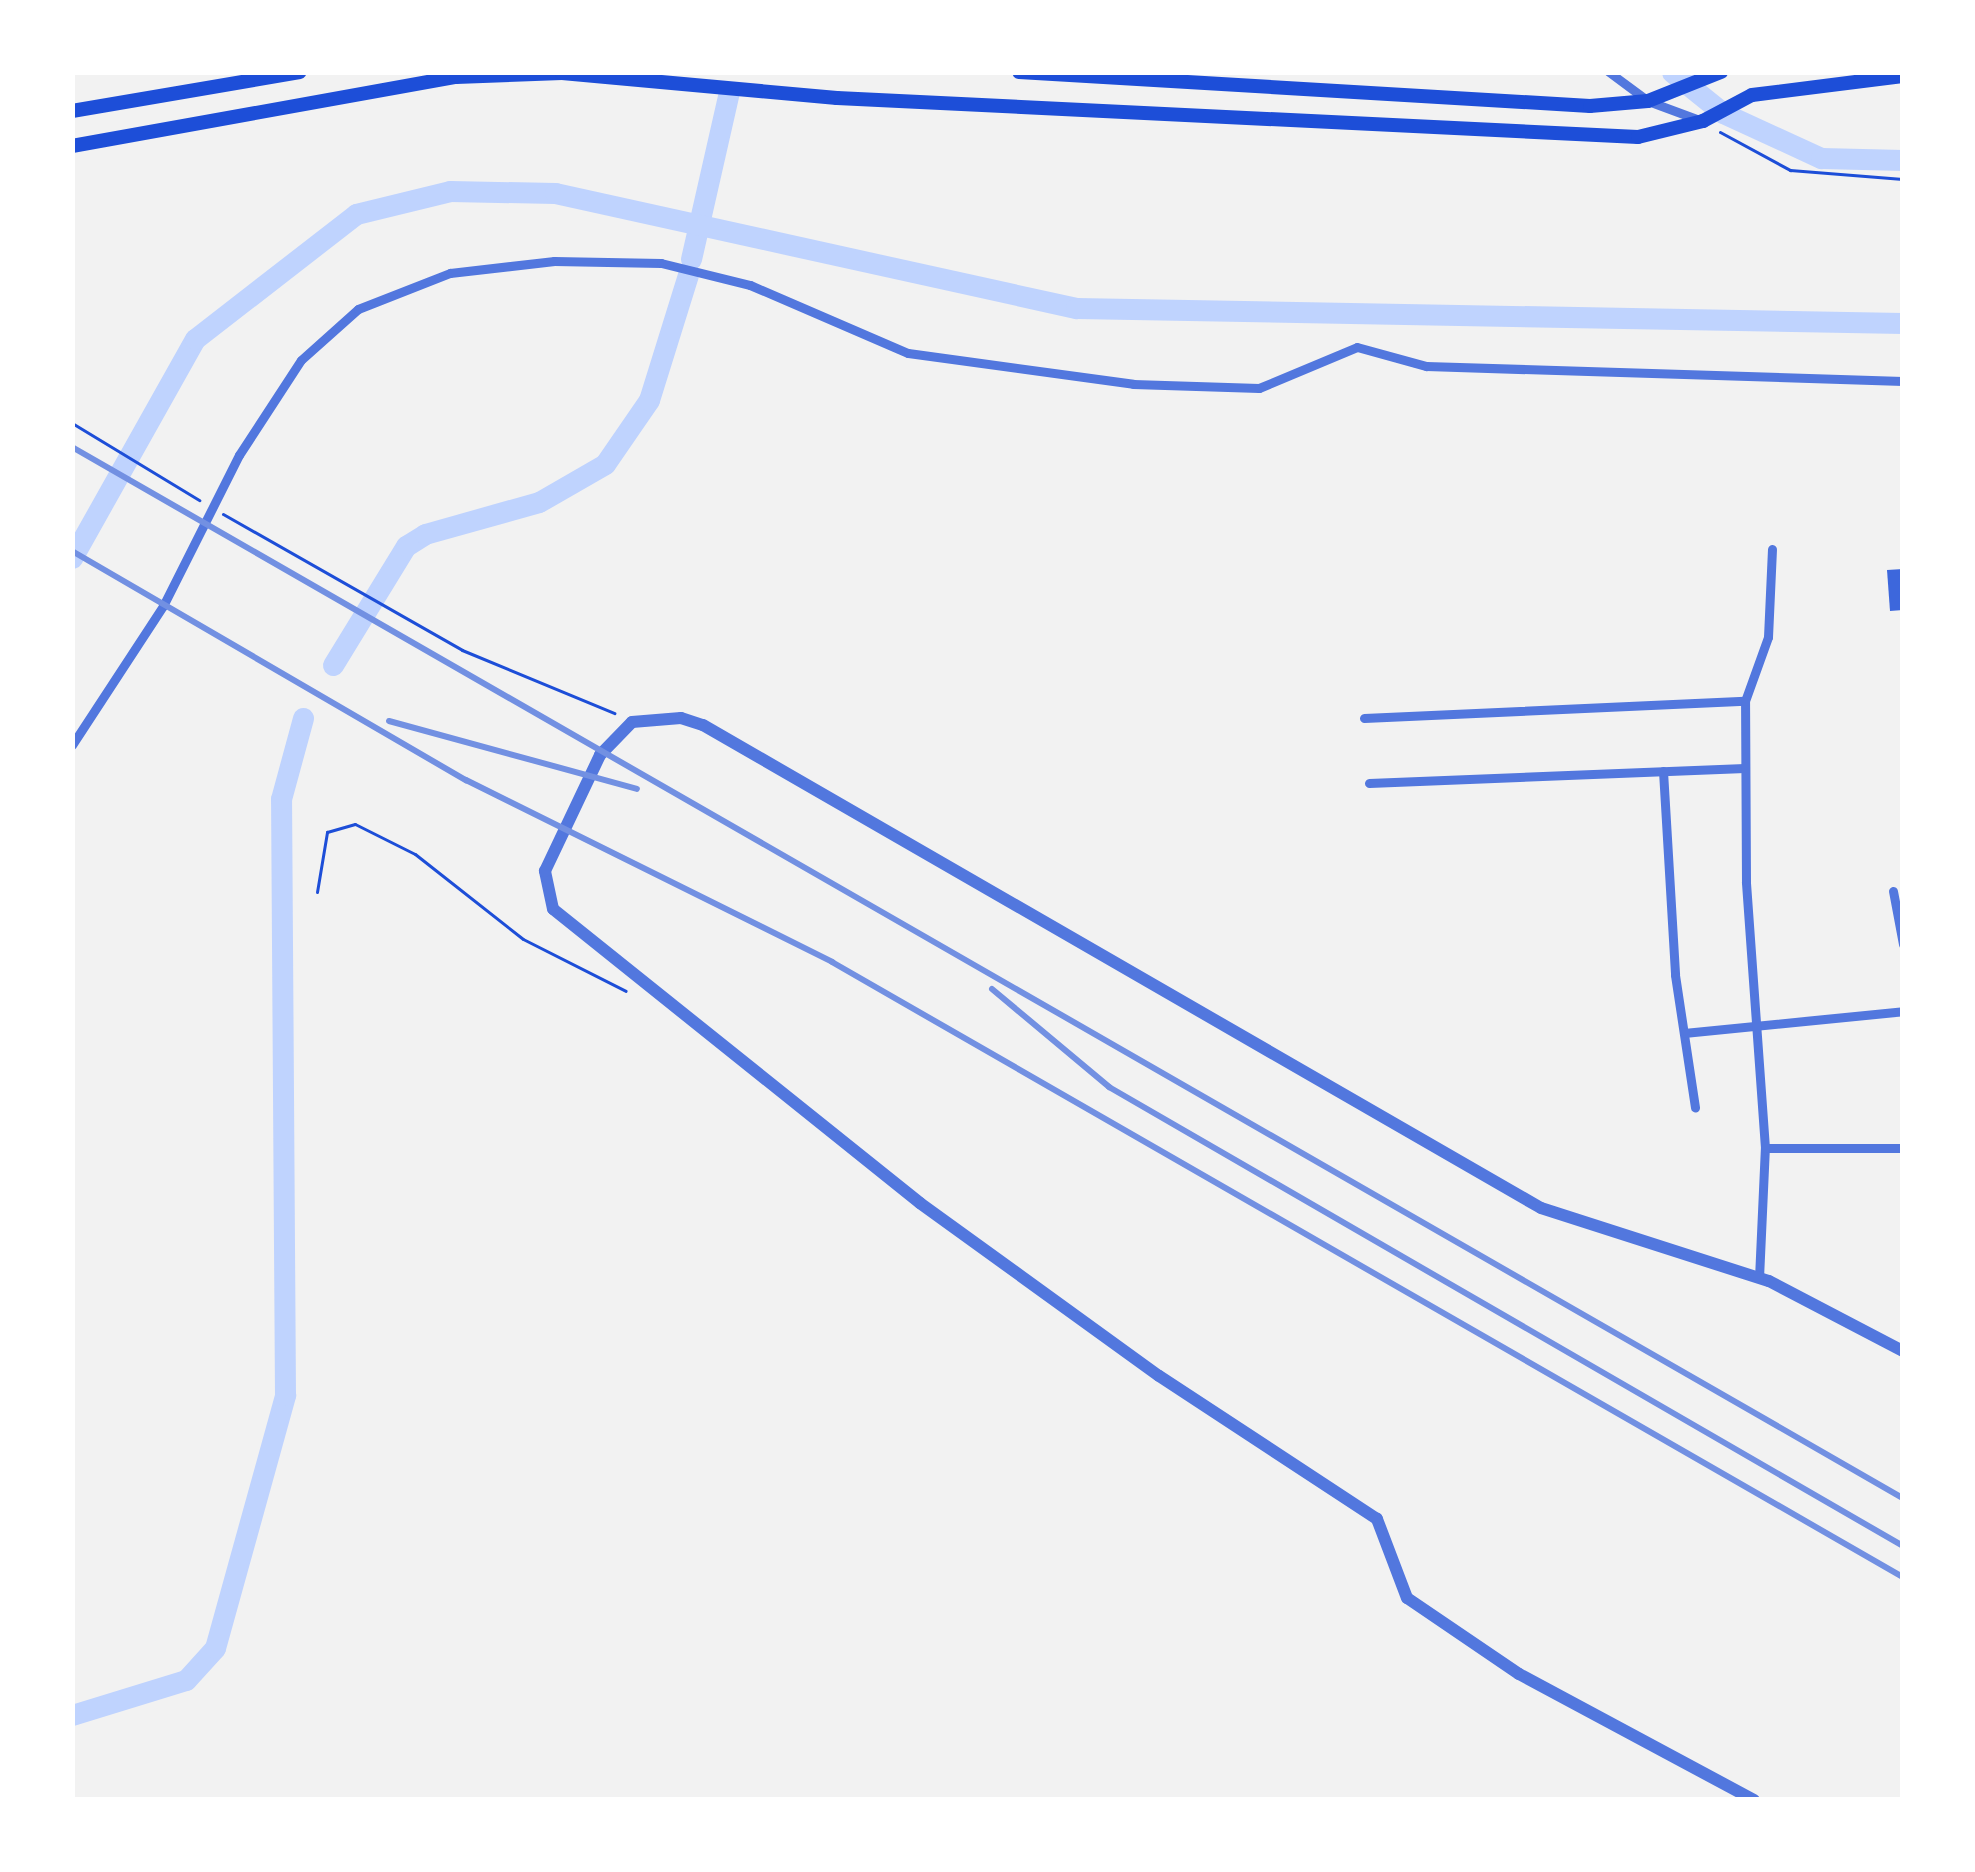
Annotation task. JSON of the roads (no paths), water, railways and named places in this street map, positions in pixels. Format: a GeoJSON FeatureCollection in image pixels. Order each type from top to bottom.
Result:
{"type":"FeatureCollection","features":[{"type":"Feature","properties":{"kind":"main road"},"geometry":{"type":"LineString","coordinates":[[72,111],[300,72]]}},
{"type":"Feature","properties":{"kind":"main road"},"geometry":{"type":"LineString","coordinates":[[1018,72],[1590,106],[1648,100],[1721,72]]}},
{"type":"Feature","properties":{"kind":"main road"},"geometry":{"type":"LineString","coordinates":[[72,146],[305,98],[456,76],[562,73],[1267,123],[1638,137],[1707,119],[1752,95],[1903,76]]}},
{"type":"Feature","properties":{"kind":"street"},"geometry":{"type":"LineString","coordinates":[[1609,72],[1648,100],[1707,119]]}},
{"type":"Feature","properties":{"kind":"street"},"geometry":{"type":"LineString","coordinates":[[72,745],[164,606],[239,455],[301,360],[358,309],[450,272],[554,261],[661,263],[750,285],[908,353],[1133,384],[1258,388],[1358,347],[1426,366],[1903,381]]}},
{"type":"Feature","properties":{"kind":"street"},"geometry":{"type":"LineString","coordinates":[[1759,1278],[1765,1148],[1755,1027],[1745,701],[1768,637],[1772,549]]}},
{"type":"Feature","properties":{"kind":"street"},"geometry":{"type":"LineString","coordinates":[[1364,718],[1745,701]]}},
{"type":"Feature","properties":{"kind":"street"},"geometry":{"type":"LineString","coordinates":[[1754,1800],[1519,1674],[1407,1598],[1377,1519],[1159,1376],[920,1203],[553,909],[545,871],[599,755],[632,722],[681,718],[704,725],[1541,1208],[1759,1278],[1903,1351]]}},
{"type":"Feature","properties":{"kind":"street"},"geometry":{"type":"LineString","coordinates":[[1369,783],[1745,768]]}},
{"type":"Feature","properties":{"kind":"street"},"geometry":{"type":"LineString","coordinates":[[1663,771],[1684,1034],[1695,1108]]}},
{"type":"Feature","properties":{"kind":"street"},"geometry":{"type":"LineString","coordinates":[[1893,891],[1903,944]]}},
{"type":"Feature","properties":{"kind":"street"},"geometry":{"type":"LineString","coordinates":[[1684,1034],[1903,1010]]}},
{"type":"Feature","properties":{"kind":"street"},"geometry":{"type":"LineString","coordinates":[[1765,1148],[1903,1148]]}},
{"type":"Feature","properties":{"kind":"waterway"},"geometry":{"type":"LineString","coordinates":[[1672,72],[1723,113],[1821,158],[1903,160]]}},
{"type":"Feature","properties":{"kind":"waterway"},"geometry":{"type":"LineString","coordinates":[[691,259],[729,92]]}},
{"type":"Feature","properties":{"kind":"waterway"},"geometry":{"type":"LineString","coordinates":[[72,558],[195,339],[356,214],[450,191],[555,193],[1076,308],[1903,323]]}},
{"type":"Feature","properties":{"kind":"waterway"},"geometry":{"type":"LineString","coordinates":[[333,665],[406,546],[425,534],[539,502],[605,464],[649,400],[688,275]]}},
{"type":"Feature","properties":{"kind":"waterway"},"geometry":{"type":"LineString","coordinates":[[72,1715],[186,1680],[215,1648],[285,1395],[281,799],[303,718]]}},
{"type":"Feature","properties":{"kind":"railway"},"geometry":{"type":"LineString","coordinates":[[72,447],[1903,1498]]}},
{"type":"Feature","properties":{"kind":"railway"},"geometry":{"type":"LineString","coordinates":[[72,551],[466,780],[832,962],[1903,1577]]}},
{"type":"Feature","properties":{"kind":"railway"},"geometry":{"type":"LineString","coordinates":[[389,721],[637,789]]}},
{"type":"Feature","properties":{"kind":"railway"},"geometry":{"type":"LineString","coordinates":[[992,989],[1109,1087],[1903,1546]]}}]}
